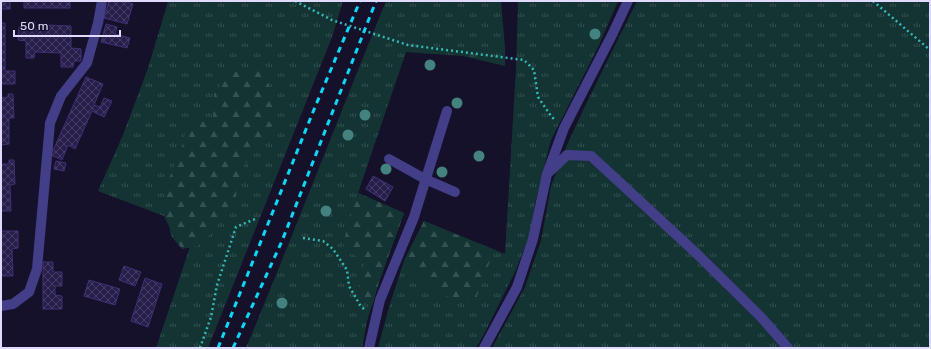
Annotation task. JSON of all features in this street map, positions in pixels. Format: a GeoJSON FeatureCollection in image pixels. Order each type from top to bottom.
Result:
{"type":"FeatureCollection","features":[{"type":"Feature","properties":{"kind":"street"},"geometry":{"type":"LineString","coordinates":[[1,306],[12,304],[29,292],[37,270],[50,123],[61,96],[87,63],[98,23],[102,1]]}},
{"type":"Feature","properties":{"kind":"street"},"geometry":{"type":"LineString","coordinates":[[484,348],[517,287],[533,239],[547,174],[564,128],[628,1]]}},
{"type":"Feature","properties":{"kind":"street"},"geometry":{"type":"LineString","coordinates":[[369,348],[380,300],[414,217],[447,111]]}},
{"type":"Feature","properties":{"kind":"street"},"geometry":{"type":"LineString","coordinates":[[547,174],[566,155],[590,156],[696,253],[761,317],[788,348]]}},
{"type":"Feature","properties":{"kind":"street"},"geometry":{"type":"LineString","coordinates":[[389,160],[425,179],[455,192]]}},
{"type":"Feature","properties":{"kind":"path"},"geometry":{"type":"LineString","coordinates":[[295,1],[332,20],[408,45],[524,60],[534,70],[538,97],[551,116],[564,128]]}},
{"type":"Feature","properties":{"kind":"path"},"geometry":{"type":"LineString","coordinates":[[873,1],[930,50]]}},
{"type":"Feature","properties":{"kind":"path"},"geometry":{"type":"LineString","coordinates":[[200,348],[211,317],[217,285],[236,227],[255,219]]}},
{"type":"Feature","properties":{"kind":"path"},"geometry":{"type":"LineString","coordinates":[[303,238],[323,241],[333,249],[347,270],[349,286],[356,299],[375,321]]}},
{"type":"Feature","properties":{"kind":"green space"},"geometry":{"type":"Polygon","coordinates":[[[168,1],[343,1],[332,37],[208,348],[156,348],[196,229],[98,191],[123,135],[148,68],[168,1]]]}},
{"type":"Feature","properties":{"kind":"green space"},"geometry":{"type":"Polygon","coordinates":[[[386,1],[501,1],[505,66],[463,56],[406,52],[358,193],[404,213],[379,282],[367,321],[362,348],[246,348],[282,261],[386,1]]]}},
{"type":"Feature","properties":{"kind":"green space"},"geometry":{"type":"Polygon","coordinates":[[[518,1],[618,1],[599,45],[551,140],[536,199],[529,237],[515,272],[476,348],[378,348],[389,307],[404,261],[424,221],[505,254],[516,69],[518,1]]]}},
{"type":"Feature","properties":{"kind":"green space"},"geometry":{"type":"Polygon","coordinates":[[[637,1],[930,1],[930,348],[492,348],[525,287],[541,241],[551,186],[567,145],[637,1]]]}},
{"type":"Feature","properties":{"kind":"green space"},"geometry":{"type":"Polygon","coordinates":[[[257,67],[275,95],[270,132],[241,170],[234,204],[212,232],[198,246],[182,249],[172,237],[164,216],[164,201],[168,181],[181,150],[187,126],[213,119],[214,94],[228,73],[257,67]]]}},
{"type":"Feature","properties":{"kind":"green space"},"geometry":{"type":"Polygon","coordinates":[[[358,193],[404,213],[372,306],[357,292],[362,278],[365,261],[343,249],[346,232],[358,193]]]}},
{"type":"Feature","properties":{"kind":"green space"},"geometry":{"type":"Polygon","coordinates":[[[424,221],[494,250],[474,304],[443,295],[418,277],[404,261],[424,221]]]}},
{"type":"Feature","properties":{"kind":"building"},"geometry":{"type":"Polygon","coordinates":[[[1,1],[10,1],[10,9],[1,9],[1,1]]]}},
{"type":"Feature","properties":{"kind":"building"},"geometry":{"type":"Polygon","coordinates":[[[24,1],[70,1],[70,8],[24,8],[24,1]]]}},
{"type":"Feature","properties":{"kind":"building"},"geometry":{"type":"Polygon","coordinates":[[[109,1],[124,1],[133,4],[127,24],[104,18],[109,1]]]}},
{"type":"Feature","properties":{"kind":"building"},"geometry":{"type":"Polygon","coordinates":[[[25,22],[35,22],[35,30],[48,31],[48,25],[71,26],[71,48],[81,49],[81,61],[74,61],[73,67],[61,67],[61,53],[35,52],[34,58],[26,58],[26,41],[18,40],[19,27],[25,27],[25,22]]]}},
{"type":"Feature","properties":{"kind":"building"},"geometry":{"type":"Polygon","coordinates":[[[1,23],[5,23],[5,71],[15,71],[15,84],[1,84],[1,23]]]}},
{"type":"Feature","properties":{"kind":"building"},"geometry":{"type":"Polygon","coordinates":[[[106,24],[117,27],[115,34],[130,38],[127,48],[101,42],[106,24]]]}},
{"type":"Feature","properties":{"kind":"building"},"geometry":{"type":"Polygon","coordinates":[[[86,77],[103,84],[94,105],[100,107],[104,98],[112,101],[104,117],[92,111],[75,149],[68,145],[62,160],[51,155],[86,77]]]}},
{"type":"Feature","properties":{"kind":"building"},"geometry":{"type":"Polygon","coordinates":[[[8,94],[13,94],[14,118],[9,118],[9,144],[1,145],[1,98],[8,97],[8,94]]]}},
{"type":"Feature","properties":{"kind":"building"},"geometry":{"type":"Polygon","coordinates":[[[9,160],[14,160],[15,184],[10,185],[11,211],[1,211],[1,164],[9,164],[9,160]]]}},
{"type":"Feature","properties":{"kind":"building"},"geometry":{"type":"Polygon","coordinates":[[[56,161],[66,163],[64,171],[54,169],[56,161]]]}},
{"type":"Feature","properties":{"kind":"building"},"geometry":{"type":"Polygon","coordinates":[[[373,176],[393,187],[385,201],[366,189],[373,176]]]}},
{"type":"Feature","properties":{"kind":"building"},"geometry":{"type":"Polygon","coordinates":[[[1,231],[18,231],[18,248],[12,249],[13,276],[1,276],[1,231]]]}},
{"type":"Feature","properties":{"kind":"building"},"geometry":{"type":"Polygon","coordinates":[[[43,262],[53,262],[53,272],[62,272],[62,286],[55,286],[55,295],[62,296],[62,309],[43,309],[43,262]]]}},
{"type":"Feature","properties":{"kind":"building"},"geometry":{"type":"Polygon","coordinates":[[[124,266],[141,272],[135,286],[119,280],[124,266]]]}},
{"type":"Feature","properties":{"kind":"building"},"geometry":{"type":"Polygon","coordinates":[[[145,278],[162,284],[148,327],[131,321],[145,278]]]}},
{"type":"Feature","properties":{"kind":"building"},"geometry":{"type":"Polygon","coordinates":[[[89,280],[120,289],[115,305],[84,296],[89,280]]]}},
{"type":"Feature","properties":{"kind":"railway"},"geometry":{"type":"LineString","coordinates":[[218,348],[315,107],[360,1]]}},
{"type":"Feature","properties":{"kind":"railway"},"geometry":{"type":"LineString","coordinates":[[233,348],[282,241],[376,1]]}}]}
